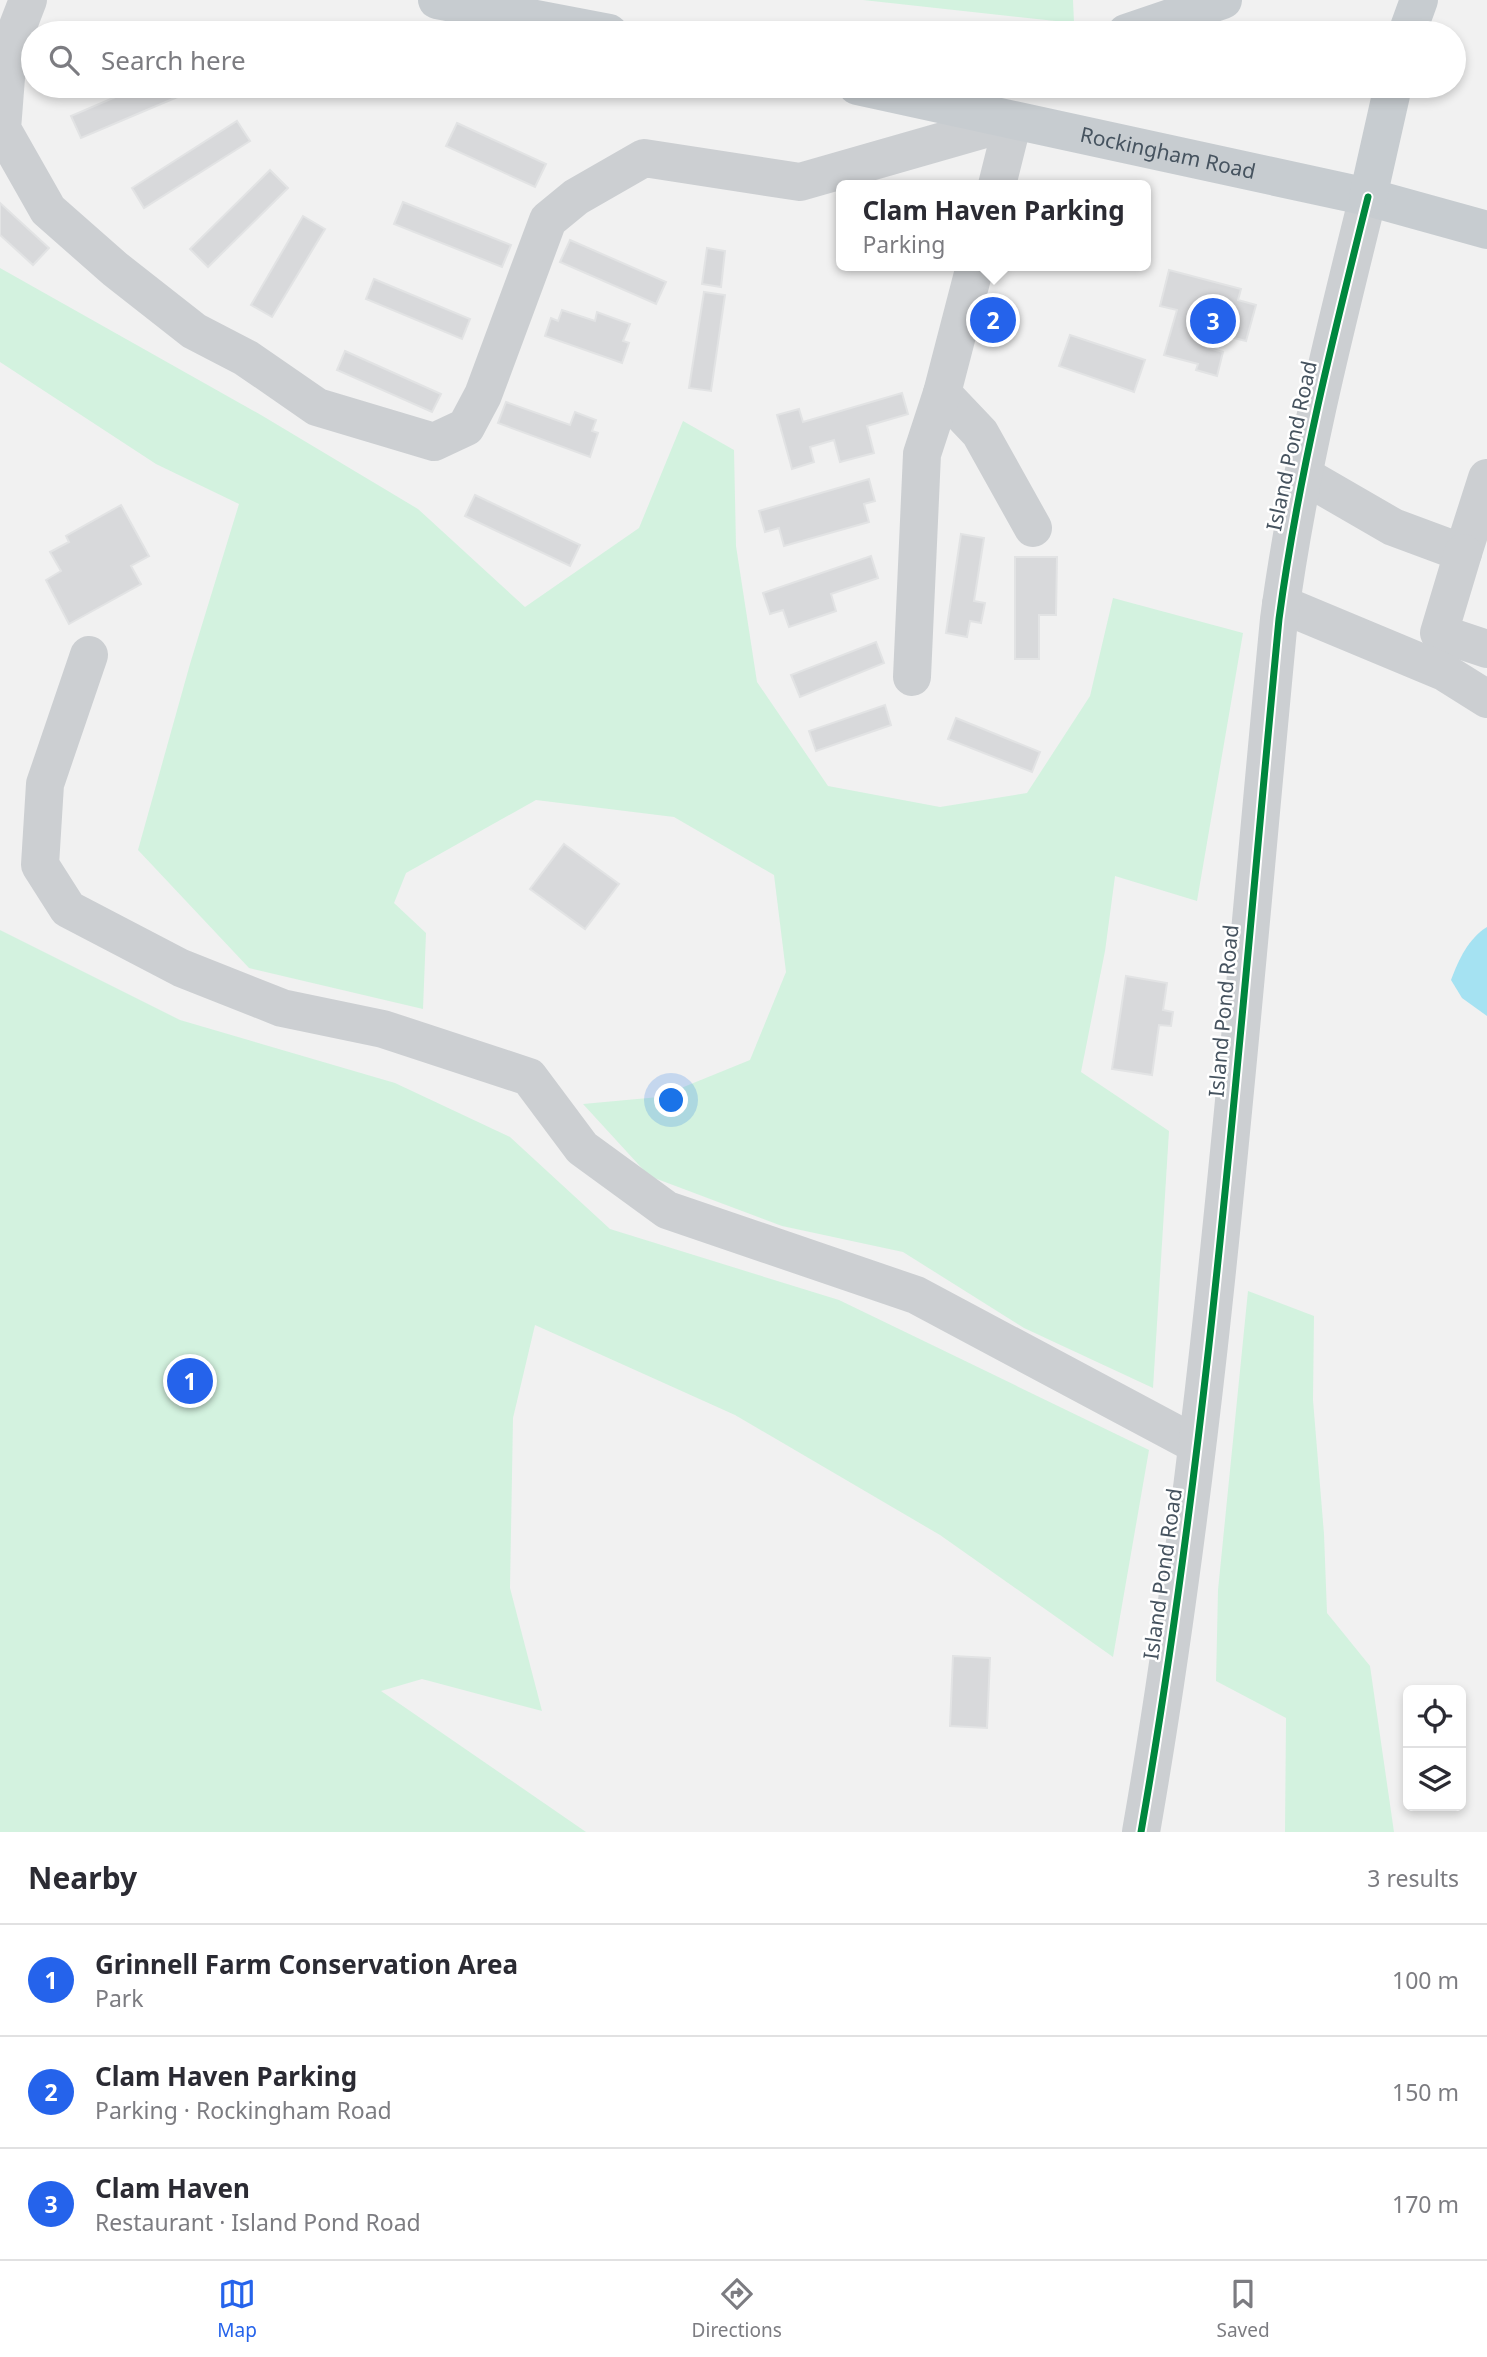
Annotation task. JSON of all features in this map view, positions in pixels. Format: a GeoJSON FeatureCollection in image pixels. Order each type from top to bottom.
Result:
{"type":"FeatureCollection","features":[{"type":"Feature","properties":{"kind":"main road"},"geometry":{"type":"LineString","coordinates":[[438,0],[547,21]]}},
{"type":"Feature","properties":{"kind":"main road"},"geometry":{"type":"LineString","coordinates":[[1161,21],[1223,0]]}},
{"type":"Feature","properties":{"kind":"main road"},"geometry":{"type":"LineString","coordinates":[[1411,21],[1419,0]]}},
{"type":"Feature","properties":{"kind":"main road","name":"Rockingham Road"},"geometry":{"type":"LineString","coordinates":[[910,98],[1368,197],[1487,230]]}},
{"type":"Feature","properties":{"kind":"main road"},"geometry":{"type":"LineString","coordinates":[[1368,197],[1390,98]]}},
{"type":"Feature","properties":{"kind":"street"},"geometry":{"type":"LineString","coordinates":[[28,0],[8,52],[2,129],[48,210],[115,269],[194,331],[246,358],[317,407],[435,442],[466,427],[483,395],[548,220],[576,197],[644,158],[800,182],[1013,121]]}},
{"type":"Feature","properties":{"kind":"street"},"geometry":{"type":"LineString","coordinates":[[997,180],[1013,121]]}},
{"type":"Feature","properties":{"kind":"street","name":"Island Pond Road"},"geometry":{"type":"LineString","coordinates":[[1141,1832],[1177,1610],[1197,1446],[1281,604],[1303,475],[1368,197]]}},
{"type":"Feature","properties":{"kind":"street"},"geometry":{"type":"LineString","coordinates":[[912,677],[922,454],[942,393],[974,271]]}},
{"type":"Feature","properties":{"kind":"street"},"geometry":{"type":"LineString","coordinates":[[942,393],[980,433],[1034,528]]}},
{"type":"Feature","properties":{"kind":"street"},"geometry":{"type":"LineString","coordinates":[[1303,475],[1393,527],[1463,553]]}},
{"type":"Feature","properties":{"kind":"street"},"geometry":{"type":"LineString","coordinates":[[1487,478],[1439,633],[1487,649]]}},
{"type":"Feature","properties":{"kind":"street"},"geometry":{"type":"LineString","coordinates":[[1281,604],[1444,672],[1487,698]]}},
{"type":"Feature","properties":{"kind":"street"},"geometry":{"type":"LineString","coordinates":[[89,655],[45,784],[40,865],[68,909],[181,968],[282,1008],[383,1029],[529,1077],[582,1148],[667,1210],[916,1295],[1197,1446]]}},
{"type":"Feature","properties":{"kind":"green space"},"geometry":{"type":"Polygon","coordinates":[[[863,0],[1073,0],[1074,21],[863,0]]]}},
{"type":"Feature","properties":{"kind":"green space"},"geometry":{"type":"Polygon","coordinates":[[[0,268],[261,415],[418,509],[525,607],[639,528],[683,421],[734,450],[736,546],[757,682],[828,786],[940,807],[1027,793],[1090,696],[1113,598],[1243,633],[1197,901],[1115,876],[1105,951],[1081,1072],[1169,1131],[1153,1388],[1024,1328],[903,1252],[782,1226],[649,1176],[583,1104],[659,1097],[750,1060],[786,972],[774,875],[674,817],[536,800],[406,873],[394,903],[426,933],[423,1009],[249,968],[138,850],[190,664],[239,504],[156,464],[0,362],[0,268]]]}},
{"type":"Feature","properties":{"kind":"green space"},"geometry":{"type":"Polygon","coordinates":[[[0,930],[180,1020],[395,1083],[510,1137],[610,1229],[839,1300],[1149,1450],[1113,1657],[940,1535],[735,1415],[535,1325],[513,1418],[510,1588],[542,1711],[422,1679],[381,1691],[586,1832],[0,1832],[0,930]]]}},
{"type":"Feature","properties":{"kind":"green space"},"geometry":{"type":"Polygon","coordinates":[[[1248,1291],[1314,1316],[1313,1400],[1324,1534],[1327,1613],[1370,1666],[1394,1832],[1285,1832],[1286,1718],[1216,1681],[1218,1590],[1248,1291]]]}},
{"type":"Feature","properties":{"kind":"water"},"geometry":{"type":"Polygon","coordinates":[[[1487,927],[1487,1016],[1462,998],[1451,980],[1469,944],[1487,927]]]}},
{"type":"Feature","properties":{"kind":"building"},"geometry":{"type":"Polygon","coordinates":[[[113,98],[175,98],[81,138],[71,116],[113,98]]]}},
{"type":"Feature","properties":{"kind":"building"},"geometry":{"type":"Polygon","coordinates":[[[237,121],[250,141],[144,208],[132,188],[237,121]]]}},
{"type":"Feature","properties":{"kind":"building"},"geometry":{"type":"Polygon","coordinates":[[[457,123],[546,164],[535,187],[446,146],[457,123]]]}},
{"type":"Feature","properties":{"kind":"building"},"geometry":{"type":"Polygon","coordinates":[[[270,170],[288,188],[208,267],[190,249],[270,170]]]}},
{"type":"Feature","properties":{"kind":"building"},"geometry":{"type":"Polygon","coordinates":[[[403,202],[511,245],[502,267],[394,224],[403,202]]]}},
{"type":"Feature","properties":{"kind":"building"},"geometry":{"type":"Polygon","coordinates":[[[0,203],[49,248],[33,265],[0,235],[0,203]]]}},
{"type":"Feature","properties":{"kind":"building"},"geometry":{"type":"Polygon","coordinates":[[[303,216],[325,229],[272,317],[251,305],[303,216]]]}},
{"type":"Feature","properties":{"kind":"building"},"geometry":{"type":"Polygon","coordinates":[[[570,240],[666,282],[656,304],[560,262],[570,240]]]}},
{"type":"Feature","properties":{"kind":"building"},"geometry":{"type":"Polygon","coordinates":[[[707,248],[725,251],[721,287],[702,284],[707,248]]]}},
{"type":"Feature","properties":{"kind":"building"},"geometry":{"type":"Polygon","coordinates":[[[1169,270],[1241,289],[1238,300],[1256,305],[1246,341],[1210,332],[1206,347],[1223,352],[1217,376],[1196,370],[1198,364],[1164,355],[1177,310],[1160,306],[1169,270]]]}},
{"type":"Feature","properties":{"kind":"building"},"geometry":{"type":"Polygon","coordinates":[[[374,279],[470,319],[462,339],[366,299],[374,279]]]}},
{"type":"Feature","properties":{"kind":"building"},"geometry":{"type":"Polygon","coordinates":[[[704,292],[725,295],[711,391],[689,388],[704,292]]]}},
{"type":"Feature","properties":{"kind":"building"},"geometry":{"type":"Polygon","coordinates":[[[562,310],[595,321],[597,312],[630,324],[623,341],[629,343],[622,363],[545,336],[551,318],[558,321],[562,310]]]}},
{"type":"Feature","properties":{"kind":"building"},"geometry":{"type":"Polygon","coordinates":[[[1070,335],[1145,360],[1134,392],[1059,366],[1070,335]]]}},
{"type":"Feature","properties":{"kind":"building"},"geometry":{"type":"Polygon","coordinates":[[[345,351],[441,394],[432,412],[337,370],[345,351]]]}},
{"type":"Feature","properties":{"kind":"building"},"geometry":{"type":"Polygon","coordinates":[[[902,393],[908,414],[867,426],[874,453],[840,462],[834,440],[810,447],[814,462],[792,469],[777,415],[799,409],[803,422],[902,393]]]}},
{"type":"Feature","properties":{"kind":"building"},"geometry":{"type":"Polygon","coordinates":[[[506,402],[570,425],[575,412],[596,420],[592,431],[598,433],[590,457],[498,423],[506,402]]]}},
{"type":"Feature","properties":{"kind":"building"},"geometry":{"type":"Polygon","coordinates":[[[869,479],[875,501],[864,504],[869,522],[784,546],[779,528],[765,532],[759,511],[869,479]]]}},
{"type":"Feature","properties":{"kind":"building"},"geometry":{"type":"Polygon","coordinates":[[[475,495],[580,545],[570,566],[465,516],[475,495]]]}},
{"type":"Feature","properties":{"kind":"building"},"geometry":{"type":"Polygon","coordinates":[[[121,505],[149,556],[131,566],[141,584],[69,624],[46,580],[61,571],[50,552],[69,542],[66,536],[121,505]]]}},
{"type":"Feature","properties":{"kind":"building"},"geometry":{"type":"Polygon","coordinates":[[[961,534],[984,538],[974,601],[985,603],[981,623],[970,621],[967,637],[946,633],[961,534]]]}},
{"type":"Feature","properties":{"kind":"building"},"geometry":{"type":"Polygon","coordinates":[[[871,556],[878,578],[831,594],[836,611],[789,627],[783,610],[770,614],[763,593],[871,556]]]}},
{"type":"Feature","properties":{"kind":"building"},"geometry":{"type":"Polygon","coordinates":[[[1015,557],[1057,557],[1056,615],[1039,615],[1039,659],[1015,659],[1015,557]]]}},
{"type":"Feature","properties":{"kind":"building"},"geometry":{"type":"Polygon","coordinates":[[[876,642],[884,663],[800,697],[791,675],[876,642]]]}},
{"type":"Feature","properties":{"kind":"building"},"geometry":{"type":"Polygon","coordinates":[[[885,705],[891,725],[816,751],[809,731],[885,705]]]}},
{"type":"Feature","properties":{"kind":"building"},"geometry":{"type":"Polygon","coordinates":[[[956,718],[1040,752],[1032,772],[948,739],[956,718]]]}},
{"type":"Feature","properties":{"kind":"building"},"geometry":{"type":"Polygon","coordinates":[[[564,844],[619,884],[585,929],[530,889],[564,844]]]}},
{"type":"Feature","properties":{"kind":"building"},"geometry":{"type":"Polygon","coordinates":[[[1126,976],[1167,983],[1163,1010],[1173,1012],[1171,1026],[1159,1025],[1152,1075],[1112,1069],[1126,976]]]}},
{"type":"Feature","properties":{"kind":"building"},"geometry":{"type":"Polygon","coordinates":[[[953,1656],[990,1658],[987,1728],[950,1726],[953,1656]]]}},
{"type":"Feature","properties":{"kind":"cycle path"},"geometry":{"type":"LineString","coordinates":[[1141,1832],[1187,1530],[1205,1379],[1237,1075],[1279,619],[1306,460],[1368,197]]}},
{"type":"Feature","properties":{"kind":"place","name":"Clam Haven Parking"},"geometry":{"type":"Point","coordinates":[993,320]}},
{"type":"Feature","properties":{"kind":"place","name":"Clam Haven"},"geometry":{"type":"Point","coordinates":[1213,321]}},
{"type":"Feature","properties":{"kind":"place","name":"Grinnell Farm Conservation Area"},"geometry":{"type":"Point","coordinates":[190,1381]}}]}
